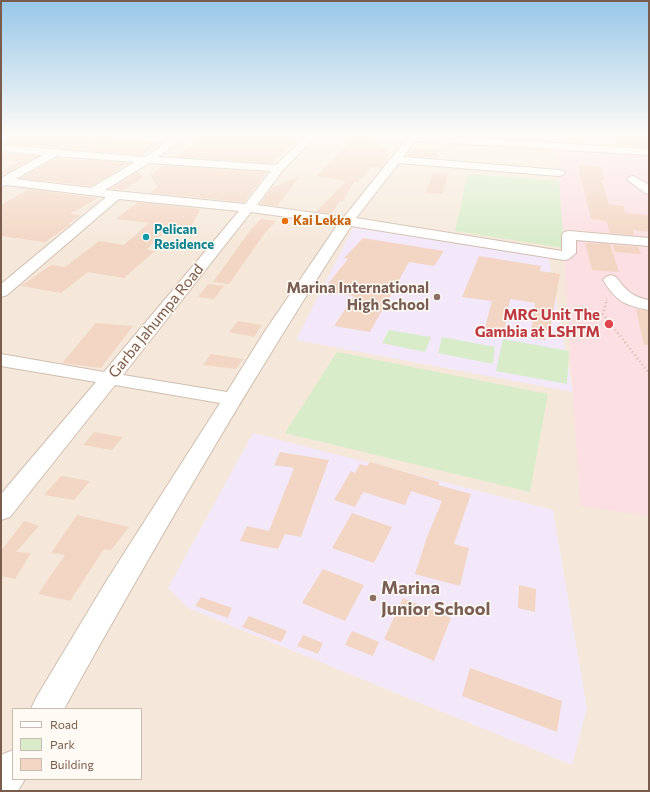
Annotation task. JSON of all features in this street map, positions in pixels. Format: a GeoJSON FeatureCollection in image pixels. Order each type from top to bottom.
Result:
{"type":"FeatureCollection","features":[{"type":"Feature","properties":{"kind":"street"},"geometry":{"type":"LineString","coordinates":[[2,182],[22,171]]}},
{"type":"Feature","properties":{"kind":"street"},"geometry":{"type":"LineString","coordinates":[[93,192],[129,171]]}},
{"type":"Feature","properties":{"kind":"street","name":"Garba Jahumpa Road"},"geometry":{"type":"LineString","coordinates":[[1,511],[277,171]]}},
{"type":"Feature","properties":{"kind":"street"},"geometry":{"type":"LineString","coordinates":[[48,708],[117,588],[274,332],[347,220],[387,171]]}},
{"type":"Feature","properties":{"kind":"street"},"geometry":{"type":"LineString","coordinates":[[533,171],[559,173]]}},
{"type":"Feature","properties":{"kind":"street"},"geometry":{"type":"LineString","coordinates":[[633,179],[649,190]]}},
{"type":"Feature","properties":{"kind":"street"},"geometry":{"type":"LineString","coordinates":[[2,182],[347,220],[564,256],[569,253],[569,235],[649,242]]}},
{"type":"Feature","properties":{"kind":"street"},"geometry":{"type":"LineString","coordinates":[[1,292],[116,195]]}},
{"type":"Feature","properties":{"kind":"street"},"geometry":{"type":"LineString","coordinates":[[611,280],[620,296],[636,303],[649,305]]}},
{"type":"Feature","properties":{"kind":"street"},"geometry":{"type":"LineString","coordinates":[[1,360],[233,399]]}},
{"type":"Feature","properties":{"kind":"street"},"geometry":{"type":"LineString","coordinates":[[1,787],[12,769]]}},
{"type":"Feature","properties":{"kind":"path"},"geometry":{"type":"LineString","coordinates":[[611,280],[604,314],[649,373]]}},
{"type":"Feature","properties":{"kind":"shaded area"},"geometry":{"type":"Polygon","coordinates":[[[1,171],[649,171],[649,791],[1,791],[1,171]]]}},
{"type":"Feature","properties":{"kind":"shaded area","name":"MRC Unit The Gambia at LSHTM"},"geometry":{"type":"Polygon","coordinates":[[[559,171],[649,171],[649,516],[580,506],[559,171]]]}},
{"type":"Feature","properties":{"kind":"shaded area","name":"Marina International High School"},"geometry":{"type":"Polygon","coordinates":[[[355,224],[548,255],[573,392],[296,340],[355,224]]]}},
{"type":"Feature","properties":{"kind":"shaded area","name":"Marina Junior School"},"geometry":{"type":"Polygon","coordinates":[[[253,433],[553,510],[587,708],[572,765],[188,608],[168,588],[253,433]]]}},
{"type":"Feature","properties":{"kind":"green space"},"geometry":{"type":"Polygon","coordinates":[[[468,174],[559,181],[564,248],[455,231],[468,174]]]}},
{"type":"Feature","properties":{"kind":"green space"},"geometry":{"type":"Polygon","coordinates":[[[389,330],[431,337],[425,352],[382,343],[389,330]]]}},
{"type":"Feature","properties":{"kind":"green space"},"geometry":{"type":"Polygon","coordinates":[[[442,337],[495,347],[493,364],[438,353],[442,337]]]}},
{"type":"Feature","properties":{"kind":"green space"},"geometry":{"type":"Polygon","coordinates":[[[503,339],[569,351],[567,384],[496,371],[503,339]]]}},
{"type":"Feature","properties":{"kind":"green space"},"geometry":{"type":"Polygon","coordinates":[[[337,352],[548,394],[530,492],[285,433],[337,352]]]}},
{"type":"Feature","properties":{"kind":"building"},"geometry":{"type":"Polygon","coordinates":[[[3,171],[10,171],[1,176],[3,171]]]}},
{"type":"Feature","properties":{"kind":"building"},"geometry":{"type":"Polygon","coordinates":[[[33,171],[117,171],[91,186],[21,178],[33,171]]]}},
{"type":"Feature","properties":{"kind":"building"},"geometry":{"type":"Polygon","coordinates":[[[138,171],[143,178],[123,190],[110,189],[138,171]]]}},
{"type":"Feature","properties":{"kind":"building"},"geometry":{"type":"Polygon","coordinates":[[[155,171],[267,172],[244,202],[150,193],[158,187],[150,175],[155,171]]]}},
{"type":"Feature","properties":{"kind":"building"},"geometry":{"type":"Polygon","coordinates":[[[321,171],[368,171],[358,182],[354,182],[342,202],[340,201],[331,214],[316,212],[346,181],[316,176],[321,171]]]}},
{"type":"Feature","properties":{"kind":"building"},"geometry":{"type":"Polygon","coordinates":[[[579,171],[602,171],[604,180],[601,180],[609,204],[624,206],[625,213],[649,215],[649,232],[633,230],[634,235],[610,233],[607,221],[591,219],[579,171]]]}},
{"type":"Feature","properties":{"kind":"building"},"geometry":{"type":"Polygon","coordinates":[[[433,173],[448,174],[443,194],[426,193],[433,173]]]}},
{"type":"Feature","properties":{"kind":"building"},"geometry":{"type":"Polygon","coordinates":[[[300,176],[277,206],[260,204],[272,188],[300,176]]]}},
{"type":"Feature","properties":{"kind":"building"},"geometry":{"type":"Polygon","coordinates":[[[29,189],[98,198],[70,214],[81,215],[68,224],[71,224],[45,242],[1,236],[1,205],[29,189]]]}},
{"type":"Feature","properties":{"kind":"building"},"geometry":{"type":"Polygon","coordinates":[[[138,202],[200,209],[192,225],[172,225],[146,250],[155,251],[124,278],[88,272],[61,293],[21,286],[51,265],[65,267],[99,241],[124,245],[149,223],[116,219],[138,202]]]}},
{"type":"Feature","properties":{"kind":"building"},"geometry":{"type":"Polygon","coordinates":[[[261,219],[276,221],[264,234],[229,284],[213,282],[252,228],[261,219]]]}},
{"type":"Feature","properties":{"kind":"building"},"geometry":{"type":"Polygon","coordinates":[[[363,238],[444,251],[434,266],[409,262],[370,332],[334,326],[354,296],[322,291],[348,259],[344,258],[363,238]]]}},
{"type":"Feature","properties":{"kind":"building"},"geometry":{"type":"Polygon","coordinates":[[[585,243],[610,244],[619,272],[592,270],[585,243]]]}},
{"type":"Feature","properties":{"kind":"building"},"geometry":{"type":"Polygon","coordinates":[[[613,245],[638,247],[641,254],[615,252],[613,245]]]}},
{"type":"Feature","properties":{"kind":"building"},"geometry":{"type":"Polygon","coordinates":[[[479,256],[541,266],[540,271],[560,274],[550,330],[546,330],[545,340],[530,338],[535,303],[510,299],[504,334],[484,331],[492,301],[462,297],[479,256]]]}},
{"type":"Feature","properties":{"kind":"building"},"geometry":{"type":"Polygon","coordinates":[[[208,284],[224,286],[214,299],[198,297],[208,284]]]}},
{"type":"Feature","properties":{"kind":"building"},"geometry":{"type":"Polygon","coordinates":[[[636,309],[649,311],[649,345],[644,345],[636,309]]]}},
{"type":"Feature","properties":{"kind":"building"},"geometry":{"type":"Polygon","coordinates":[[[238,321],[262,325],[254,337],[229,332],[238,321]]]}},
{"type":"Feature","properties":{"kind":"building"},"geometry":{"type":"Polygon","coordinates":[[[96,323],[133,326],[101,368],[62,363],[96,323]]]}},
{"type":"Feature","properties":{"kind":"building"},"geometry":{"type":"Polygon","coordinates":[[[211,354],[243,359],[236,369],[203,365],[211,354]]]}},
{"type":"Feature","properties":{"kind":"building"},"geometry":{"type":"Polygon","coordinates":[[[94,432],[123,437],[112,450],[83,445],[94,432]]]}},
{"type":"Feature","properties":{"kind":"building"},"geometry":{"type":"Polygon","coordinates":[[[280,452],[329,460],[301,537],[285,534],[278,549],[240,541],[247,526],[269,531],[294,468],[274,465],[280,452]]]}},
{"type":"Feature","properties":{"kind":"building"},"geometry":{"type":"Polygon","coordinates":[[[370,462],[439,482],[438,485],[471,494],[454,544],[469,548],[460,586],[415,574],[427,537],[442,501],[411,491],[405,505],[363,492],[355,507],[334,500],[351,471],[355,473],[360,464],[367,466],[370,462]]]}},
{"type":"Feature","properties":{"kind":"building"},"geometry":{"type":"Polygon","coordinates":[[[61,476],[90,481],[74,500],[44,495],[61,476]]]}},
{"type":"Feature","properties":{"kind":"building"},"geometry":{"type":"Polygon","coordinates":[[[352,513],[392,527],[374,563],[332,548],[352,513]]]}},
{"type":"Feature","properties":{"kind":"building"},"geometry":{"type":"Polygon","coordinates":[[[77,515],[129,527],[111,550],[104,549],[70,601],[38,594],[65,555],[51,553],[77,515]]]}},
{"type":"Feature","properties":{"kind":"building"},"geometry":{"type":"Polygon","coordinates":[[[24,521],[39,526],[16,552],[31,553],[15,579],[1,576],[1,551],[24,521]]]}},
{"type":"Feature","properties":{"kind":"building"},"geometry":{"type":"Polygon","coordinates":[[[323,569],[364,585],[345,621],[302,603],[323,569]]]}},
{"type":"Feature","properties":{"kind":"building"},"geometry":{"type":"Polygon","coordinates":[[[519,585],[536,589],[535,612],[518,608],[519,585]]]}},
{"type":"Feature","properties":{"kind":"building"},"geometry":{"type":"Polygon","coordinates":[[[201,597],[232,608],[228,618],[195,606],[201,597]]]}},
{"type":"Feature","properties":{"kind":"building"},"geometry":{"type":"Polygon","coordinates":[[[403,598],[451,618],[434,661],[384,639],[403,598]]]}},
{"type":"Feature","properties":{"kind":"building"},"geometry":{"type":"Polygon","coordinates":[[[249,616],[287,631],[281,642],[242,627],[249,616]]]}},
{"type":"Feature","properties":{"kind":"building"},"geometry":{"type":"Polygon","coordinates":[[[352,631],[379,642],[373,656],[345,645],[352,631]]]}},
{"type":"Feature","properties":{"kind":"building"},"geometry":{"type":"Polygon","coordinates":[[[303,635],[323,643],[318,654],[297,646],[303,635]]]}},
{"type":"Feature","properties":{"kind":"building"},"geometry":{"type":"Polygon","coordinates":[[[470,668],[562,701],[557,732],[462,696],[470,668]]]}},
{"type":"Feature","properties":{"kind":"place","name":"Kai Lekka"},"geometry":{"type":"Point","coordinates":[285,221]}},
{"type":"Feature","properties":{"kind":"place","name":"Pelican Residence"},"geometry":{"type":"Point","coordinates":[146,237]}},
{"type":"Feature","properties":{"kind":"place","name":"Marina International High School"},"geometry":{"type":"Point","coordinates":[437,297]}},
{"type":"Feature","properties":{"kind":"place","name":"MRC Unit The Gambia at LSHTM"},"geometry":{"type":"Point","coordinates":[609,324]}},
{"type":"Feature","properties":{"kind":"place","name":"Marina Junior School"},"geometry":{"type":"Point","coordinates":[373,598]}}]}
